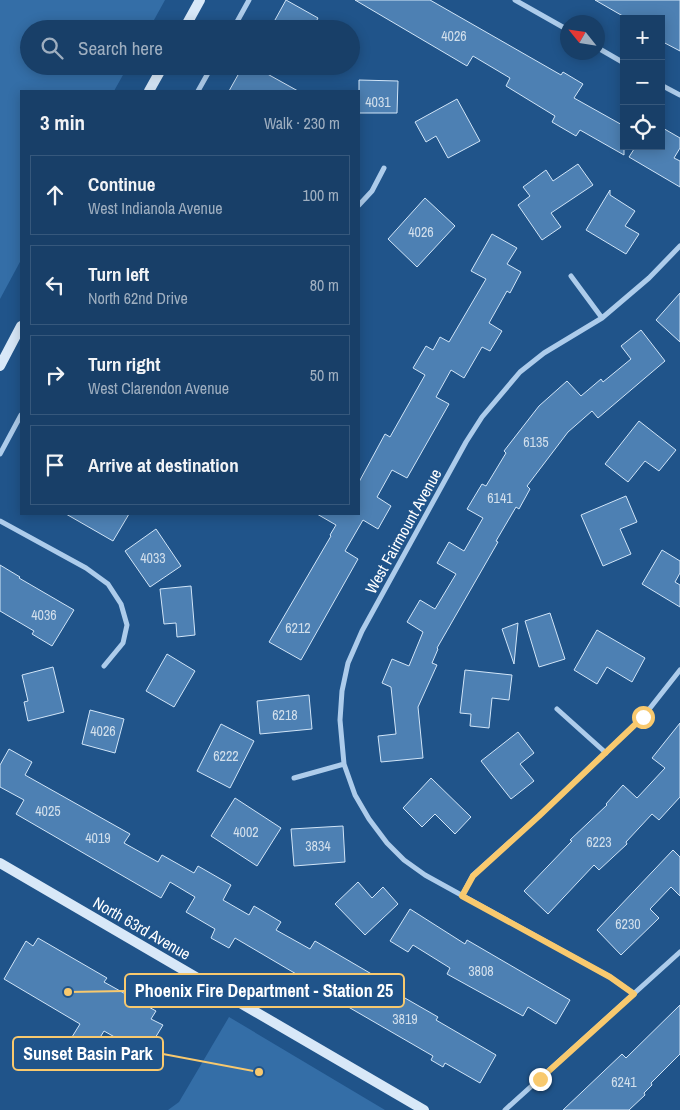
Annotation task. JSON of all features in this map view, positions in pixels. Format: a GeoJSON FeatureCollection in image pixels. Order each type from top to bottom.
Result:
{"type":"FeatureCollection","features":[{"type":"Feature","properties":{"kind":"street"},"geometry":{"type":"LineString","coordinates":[[189,20],[200,0]]}},
{"type":"Feature","properties":{"kind":"street"},"geometry":{"type":"LineString","coordinates":[[238,20],[249,0]]}},
{"type":"Feature","properties":{"kind":"street"},"geometry":{"type":"LineString","coordinates":[[515,0],[560,25]]}},
{"type":"Feature","properties":{"kind":"street"},"geometry":{"type":"LineString","coordinates":[[605,52],[620,61]]}},
{"type":"Feature","properties":{"kind":"street"},"geometry":{"type":"LineString","coordinates":[[150,90],[158,75]]}},
{"type":"Feature","properties":{"kind":"street"},"geometry":{"type":"LineString","coordinates":[[199,90],[207,75]]}},
{"type":"Feature","properties":{"kind":"street"},"geometry":{"type":"LineString","coordinates":[[665,86],[680,95]]}},
{"type":"Feature","properties":{"kind":"street"},"geometry":{"type":"LineString","coordinates":[[360,203],[372,191],[384,168]]}},
{"type":"Feature","properties":{"kind":"street","name":"West Fairmount Avenue"},"geometry":{"type":"LineString","coordinates":[[634,994],[610,977],[425,875],[404,860],[387,843],[369,819],[355,795],[344,764],[340,720],[342,691],[348,663],[362,631],[466,442],[482,417],[520,372],[544,353],[602,318],[649,278],[680,246]]}},
{"type":"Feature","properties":{"kind":"street"},"geometry":{"type":"LineString","coordinates":[[571,276],[602,318]]}},
{"type":"Feature","properties":{"kind":"street"},"geometry":{"type":"LineString","coordinates":[[0,366],[20,328]]}},
{"type":"Feature","properties":{"kind":"street"},"geometry":{"type":"LineString","coordinates":[[0,454],[20,417]]}},
{"type":"Feature","properties":{"kind":"street"},"geometry":{"type":"LineString","coordinates":[[0,521],[86,568],[108,584],[122,604],[127,625],[123,643],[104,666]]}},
{"type":"Feature","properties":{"kind":"street"},"geometry":{"type":"LineString","coordinates":[[462,896],[473,876],[643,717],[680,670]]}},
{"type":"Feature","properties":{"kind":"street"},"geometry":{"type":"LineString","coordinates":[[557,709],[606,753]]}},
{"type":"Feature","properties":{"kind":"street"},"geometry":{"type":"LineString","coordinates":[[294,778],[344,764]]}},
{"type":"Feature","properties":{"kind":"street","name":"North 63rd Avenue"},"geometry":{"type":"LineString","coordinates":[[0,863],[424,1110]]}},
{"type":"Feature","properties":{"kind":"street"},"geometry":{"type":"LineString","coordinates":[[504,1110],[680,952]]}},
{"type":"Feature","properties":{"kind":"shaded area"},"geometry":{"type":"Polygon","coordinates":[[[0,0],[165,0],[154,20],[20,20],[20,75],[123,75],[115,90],[20,90],[20,262],[0,299],[0,0]]]}},
{"type":"Feature","properties":{"kind":"shaded area"},"geometry":{"type":"Polygon","coordinates":[[[229,1017],[385,1110],[168,1110],[179,1102],[229,1017]]]}},
{"type":"Feature","properties":{"kind":"building"},"geometry":{"type":"Polygon","coordinates":[[[286,0],[318,18],[317,20],[275,20],[286,0]]]}},
{"type":"Feature","properties":{"kind":"building"},"geometry":{"type":"Polygon","coordinates":[[[355,0],[430,0],[561,75],[563,72],[583,84],[574,98],[620,124],[620,150],[624,150],[624,155],[580,130],[576,136],[552,122],[555,116],[506,86],[510,78],[473,56],[467,66],[355,0]]]}},
{"type":"Feature","properties":{"kind":"building"},"geometry":{"type":"Polygon","coordinates":[[[595,0],[680,0],[680,51],[665,43],[665,15],[621,15],[595,0]]]}},
{"type":"Feature","properties":{"kind":"building"},"geometry":{"type":"Polygon","coordinates":[[[238,75],[269,75],[296,90],[230,90],[238,75]]]}},
{"type":"Feature","properties":{"kind":"building"},"geometry":{"type":"Polygon","coordinates":[[[359,80],[398,81],[397,113],[360,113],[359,80]]]}},
{"type":"Feature","properties":{"kind":"building"},"geometry":{"type":"Polygon","coordinates":[[[457,99],[480,141],[448,158],[436,136],[426,142],[415,122],[457,99]]]}},
{"type":"Feature","properties":{"kind":"building"},"geometry":{"type":"Polygon","coordinates":[[[665,129],[680,138],[680,148],[674,158],[680,161],[680,187],[629,157],[633,150],[665,150],[665,129]]]}},
{"type":"Feature","properties":{"kind":"building"},"geometry":{"type":"Polygon","coordinates":[[[578,164],[593,185],[551,213],[561,227],[542,240],[518,205],[530,196],[523,187],[546,170],[553,181],[578,164]]]}},
{"type":"Feature","properties":{"kind":"building"},"geometry":{"type":"Polygon","coordinates":[[[610,190],[610,195],[635,211],[625,226],[639,234],[626,254],[586,230],[610,190]]]}},
{"type":"Feature","properties":{"kind":"building"},"geometry":{"type":"Polygon","coordinates":[[[425,198],[455,226],[417,267],[388,239],[425,198]]]}},
{"type":"Feature","properties":{"kind":"building"},"geometry":{"type":"Polygon","coordinates":[[[492,234],[517,248],[507,264],[521,272],[510,293],[507,291],[489,323],[502,331],[490,351],[482,347],[464,378],[451,370],[436,397],[449,404],[407,478],[392,470],[377,497],[391,506],[378,529],[363,520],[345,551],[358,559],[301,660],[269,642],[336,525],[319,515],[360,515],[360,480],[385,434],[390,437],[425,375],[413,368],[426,346],[433,350],[440,337],[449,342],[486,279],[471,271],[492,234]]]}},
{"type":"Feature","properties":{"kind":"building"},"geometry":{"type":"Polygon","coordinates":[[[680,293],[680,342],[656,320],[680,293]]]}},
{"type":"Feature","properties":{"kind":"building"},"geometry":{"type":"Polygon","coordinates":[[[641,330],[665,361],[598,418],[592,411],[568,432],[527,486],[530,489],[519,509],[516,507],[437,648],[432,663],[437,665],[418,707],[423,758],[381,762],[378,736],[396,734],[391,687],[382,683],[392,659],[409,666],[423,632],[407,622],[420,600],[435,609],[456,574],[437,563],[449,542],[464,551],[483,518],[467,509],[482,484],[486,486],[506,453],[504,451],[539,406],[567,381],[581,396],[601,379],[603,382],[631,359],[621,346],[641,330]]]}},
{"type":"Feature","properties":{"kind":"building"},"geometry":{"type":"Polygon","coordinates":[[[639,421],[676,450],[659,471],[645,461],[628,482],[605,464],[639,421]]]}},
{"type":"Feature","properties":{"kind":"building"},"geometry":{"type":"Polygon","coordinates":[[[626,496],[637,522],[620,529],[631,554],[603,566],[581,515],[626,496]]]}},
{"type":"Feature","properties":{"kind":"building"},"geometry":{"type":"Polygon","coordinates":[[[68,515],[128,515],[113,541],[68,515]]]}},
{"type":"Feature","properties":{"kind":"building"},"geometry":{"type":"Polygon","coordinates":[[[156,529],[181,566],[150,587],[125,551],[156,529]]]}},
{"type":"Feature","properties":{"kind":"building"},"geometry":{"type":"Polygon","coordinates":[[[662,550],[680,561],[680,573],[675,582],[680,585],[680,607],[642,584],[662,550]]]}},
{"type":"Feature","properties":{"kind":"building"},"geometry":{"type":"Polygon","coordinates":[[[0,565],[74,610],[52,646],[32,634],[34,631],[0,611],[0,565]]]}},
{"type":"Feature","properties":{"kind":"building"},"geometry":{"type":"Polygon","coordinates":[[[191,586],[195,635],[177,637],[176,623],[164,624],[160,589],[191,586]]]}},
{"type":"Feature","properties":{"kind":"building"},"geometry":{"type":"Polygon","coordinates":[[[550,613],[565,659],[539,667],[525,621],[550,613]]]}},
{"type":"Feature","properties":{"kind":"building"},"geometry":{"type":"Polygon","coordinates":[[[518,623],[514,664],[502,629],[518,623]]]}},
{"type":"Feature","properties":{"kind":"building"},"geometry":{"type":"Polygon","coordinates":[[[597,630],[645,658],[632,682],[607,667],[597,684],[574,670],[597,630]]]}},
{"type":"Feature","properties":{"kind":"building"},"geometry":{"type":"Polygon","coordinates":[[[167,654],[195,671],[174,707],[146,691],[167,654]]]}},
{"type":"Feature","properties":{"kind":"building"},"geometry":{"type":"Polygon","coordinates":[[[53,667],[64,712],[28,721],[24,702],[28,701],[22,675],[53,667]]]}},
{"type":"Feature","properties":{"kind":"building"},"geometry":{"type":"Polygon","coordinates":[[[465,670],[512,675],[509,700],[492,698],[489,728],[470,726],[471,714],[460,713],[465,670]]]}},
{"type":"Feature","properties":{"kind":"building"},"geometry":{"type":"Polygon","coordinates":[[[309,695],[312,729],[260,734],[257,701],[309,695]]]}},
{"type":"Feature","properties":{"kind":"building"},"geometry":{"type":"Polygon","coordinates":[[[90,710],[124,719],[115,753],[82,744],[90,710]]]}},
{"type":"Feature","properties":{"kind":"building"},"geometry":{"type":"Polygon","coordinates":[[[680,723],[680,797],[659,820],[652,814],[626,842],[627,844],[599,870],[594,865],[548,914],[524,891],[572,841],[570,840],[607,805],[623,785],[637,798],[665,768],[652,758],[680,723]]]}},
{"type":"Feature","properties":{"kind":"building"},"geometry":{"type":"Polygon","coordinates":[[[221,724],[254,741],[230,788],[197,771],[221,724]]]}},
{"type":"Feature","properties":{"kind":"building"},"geometry":{"type":"Polygon","coordinates":[[[518,732],[534,753],[520,764],[534,781],[511,799],[481,761],[518,732]]]}},
{"type":"Feature","properties":{"kind":"building"},"geometry":{"type":"Polygon","coordinates":[[[9,749],[32,762],[25,775],[130,834],[124,843],[158,862],[162,855],[194,873],[198,866],[231,885],[223,900],[249,915],[254,906],[281,922],[276,930],[310,949],[315,941],[387,983],[384,986],[438,1017],[436,1020],[496,1055],[480,1083],[445,1063],[443,1067],[431,1060],[433,1056],[319,990],[320,988],[235,938],[229,948],[211,938],[215,929],[186,912],[195,897],[170,882],[161,898],[16,814],[24,800],[0,787],[0,765],[9,749]]]}},
{"type":"Feature","properties":{"kind":"building"},"geometry":{"type":"Polygon","coordinates":[[[431,778],[471,817],[455,834],[435,814],[422,827],[403,808],[431,778]]]}},
{"type":"Feature","properties":{"kind":"building"},"geometry":{"type":"Polygon","coordinates":[[[235,798],[281,828],[257,866],[211,836],[235,798]]]}},
{"type":"Feature","properties":{"kind":"building"},"geometry":{"type":"Polygon","coordinates":[[[343,826],[345,862],[294,866],[291,829],[343,826]]]}},
{"type":"Feature","properties":{"kind":"building"},"geometry":{"type":"Polygon","coordinates":[[[673,850],[680,857],[680,896],[671,887],[650,909],[659,918],[621,955],[597,930],[673,850]]]}},
{"type":"Feature","properties":{"kind":"building"},"geometry":{"type":"Polygon","coordinates":[[[358,882],[372,898],[383,887],[398,904],[365,935],[335,904],[358,882]]]}},
{"type":"Feature","properties":{"kind":"building"},"geometry":{"type":"Polygon","coordinates":[[[410,909],[465,944],[467,940],[570,1000],[556,1024],[528,1007],[523,1016],[447,974],[450,968],[413,945],[408,952],[390,941],[410,909]]]}},
{"type":"Feature","properties":{"kind":"building"},"geometry":{"type":"Polygon","coordinates":[[[38,938],[107,978],[104,982],[156,1011],[151,1019],[163,1025],[149,1048],[138,1042],[134,1048],[104,1031],[93,1049],[72,1037],[80,1024],[4,979],[26,941],[33,946],[38,938]]]}},
{"type":"Feature","properties":{"kind":"building"},"geometry":{"type":"Polygon","coordinates":[[[680,1005],[680,1054],[651,1083],[652,1085],[644,1093],[645,1095],[629,1110],[563,1110],[622,1054],[626,1058],[680,1005]]]}},
{"type":"Feature","properties":{"kind":"place","name":"Phoenix Fire Department - Station 25"},"geometry":{"type":"Point","coordinates":[68,992]}},
{"type":"Feature","properties":{"kind":"place","name":"Sunset Basin Park"},"geometry":{"type":"Point","coordinates":[259,1072]}},
{"type":"Feature","properties":{"kind":"route"},"geometry":{"type":"LineString","coordinates":[[540,1079],[634,994],[610,977],[462,896],[473,876],[643,717]]}}]}
